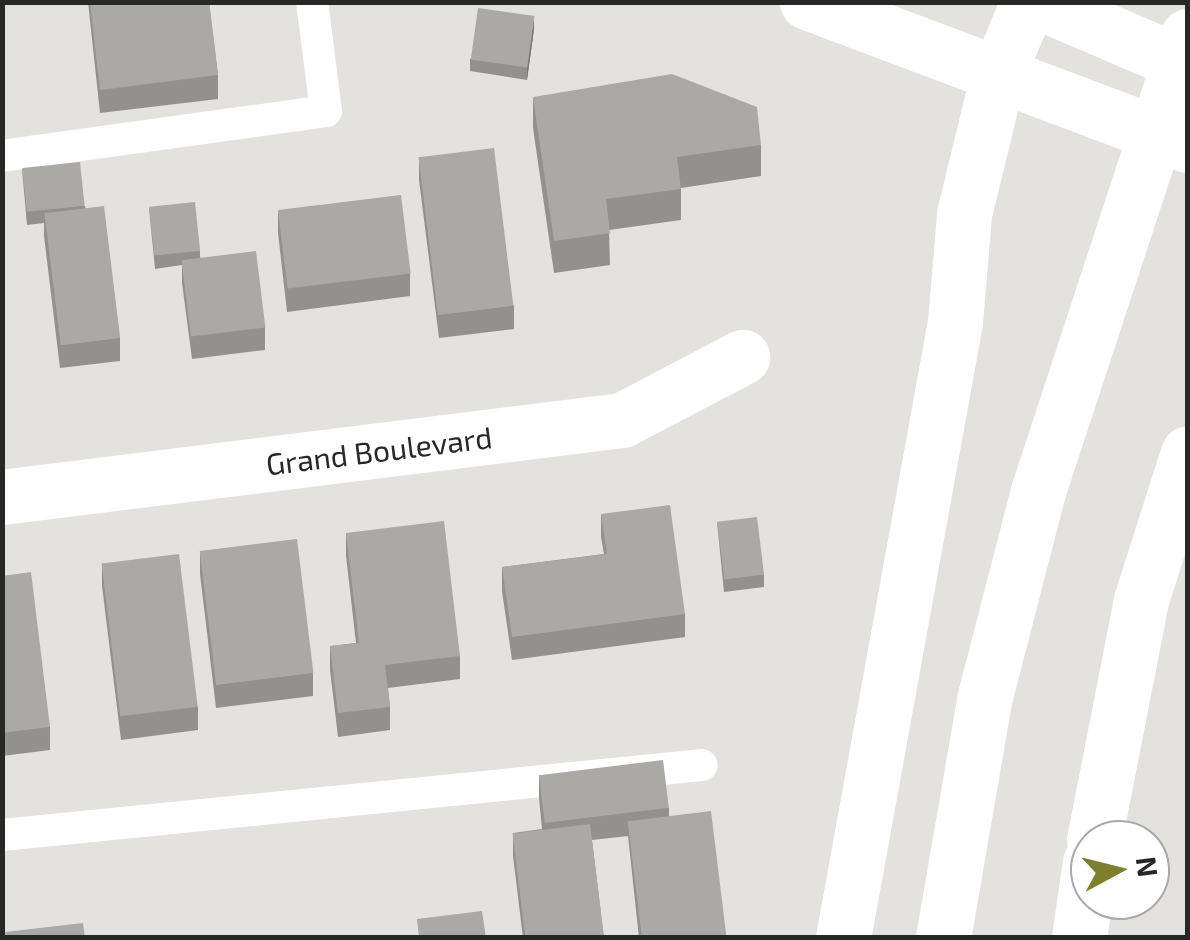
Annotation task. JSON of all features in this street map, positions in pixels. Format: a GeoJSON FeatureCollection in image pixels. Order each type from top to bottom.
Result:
{"type":"FeatureCollection","features":[{"type":"Feature","properties":{"kind":"main road"},"geometry":{"type":"LineString","coordinates":[[807,2],[1188,144]]}},
{"type":"Feature","properties":{"kind":"main road"},"geometry":{"type":"LineString","coordinates":[[843,938],[955,322],[964,214],[998,74],[1028,2]]}},
{"type":"Feature","properties":{"kind":"main road"},"geometry":{"type":"LineString","coordinates":[[1039,2],[1188,66]]}},
{"type":"Feature","properties":{"kind":"main road"},"geometry":{"type":"LineString","coordinates":[[944,938],[985,696],[1038,491],[1188,36]]}},
{"type":"Feature","properties":{"kind":"main road","name":"Grand Boulevard"},"geometry":{"type":"LineString","coordinates":[[2,497],[622,420],[742,357]]}},
{"type":"Feature","properties":{"kind":"main road"},"geometry":{"type":"LineString","coordinates":[[1098,820],[1141,600],[1188,453]]}},
{"type":"Feature","properties":{"kind":"lane"},"geometry":{"type":"LineString","coordinates":[[2,156],[326,111],[312,2]]}},
{"type":"Feature","properties":{"kind":"lane"},"geometry":{"type":"LineString","coordinates":[[2,835],[702,765]]}},
{"type":"Feature","properties":{"kind":"building"},"geometry":{"type":"Polygon","coordinates":[[[90,2],[209,2],[218,75],[100,90],[90,2]]]}},
{"type":"Feature","properties":{"kind":"building"},"geometry":{"type":"Polygon","coordinates":[[[478,8],[534,16],[527,67],[471,59],[478,8]]]}},
{"type":"Feature","properties":{"kind":"building"},"geometry":{"type":"Polygon","coordinates":[[[672,74],[757,107],[761,145],[677,157],[681,189],[606,199],[610,233],[554,241],[533,97],[672,74]]]}},
{"type":"Feature","properties":{"kind":"building"},"geometry":{"type":"Polygon","coordinates":[[[494,148],[513,306],[438,315],[419,157],[494,148]]]}},
{"type":"Feature","properties":{"kind":"building"},"geometry":{"type":"Polygon","coordinates":[[[80,162],[85,206],[27,212],[22,168],[80,162]]]}},
{"type":"Feature","properties":{"kind":"building"},"geometry":{"type":"Polygon","coordinates":[[[401,195],[411,273],[288,289],[278,210],[401,195]]]}},
{"type":"Feature","properties":{"kind":"building"},"geometry":{"type":"Polygon","coordinates":[[[195,202],[200,251],[154,256],[149,207],[195,202]]]}},
{"type":"Feature","properties":{"kind":"building"},"geometry":{"type":"Polygon","coordinates":[[[104,206],[120,338],[61,345],[44,213],[104,206]]]}},
{"type":"Feature","properties":{"kind":"building"},"geometry":{"type":"Polygon","coordinates":[[[256,251],[265,327],[191,337],[182,260],[256,251]]]}},
{"type":"Feature","properties":{"kind":"building"},"geometry":{"type":"Polygon","coordinates":[[[670,505],[685,614],[512,637],[502,567],[607,554],[601,514],[670,505]]]}},
{"type":"Feature","properties":{"kind":"building"},"geometry":{"type":"Polygon","coordinates":[[[757,517],[764,575],[724,579],[717,522],[757,517]]]}},
{"type":"Feature","properties":{"kind":"building"},"geometry":{"type":"Polygon","coordinates":[[[444,521],[460,656],[385,665],[390,707],[338,713],[330,646],[359,643],[346,533],[444,521]]]}},
{"type":"Feature","properties":{"kind":"building"},"geometry":{"type":"Polygon","coordinates":[[[297,539],[313,673],[216,685],[200,551],[297,539]]]}},
{"type":"Feature","properties":{"kind":"building"},"geometry":{"type":"Polygon","coordinates":[[[179,554],[198,707],[120,716],[102,564],[179,554]]]}},
{"type":"Feature","properties":{"kind":"building"},"geometry":{"type":"Polygon","coordinates":[[[31,572],[50,727],[2,733],[2,576],[31,572]]]}},
{"type":"Feature","properties":{"kind":"building"},"geometry":{"type":"Polygon","coordinates":[[[663,760],[669,808],[545,823],[539,775],[663,760]]]}},
{"type":"Feature","properties":{"kind":"building"},"geometry":{"type":"Polygon","coordinates":[[[711,811],[727,938],[642,938],[628,821],[711,811]]]}},
{"type":"Feature","properties":{"kind":"building"},"geometry":{"type":"Polygon","coordinates":[[[590,824],[604,938],[525,938],[513,834],[590,824]]]}},
{"type":"Feature","properties":{"kind":"building"},"geometry":{"type":"Polygon","coordinates":[[[482,911],[486,938],[419,938],[417,919],[482,911]]]}},
{"type":"Feature","properties":{"kind":"building"},"geometry":{"type":"Polygon","coordinates":[[[83,923],[85,938],[6,938],[5,932],[83,923]]]}}]}
